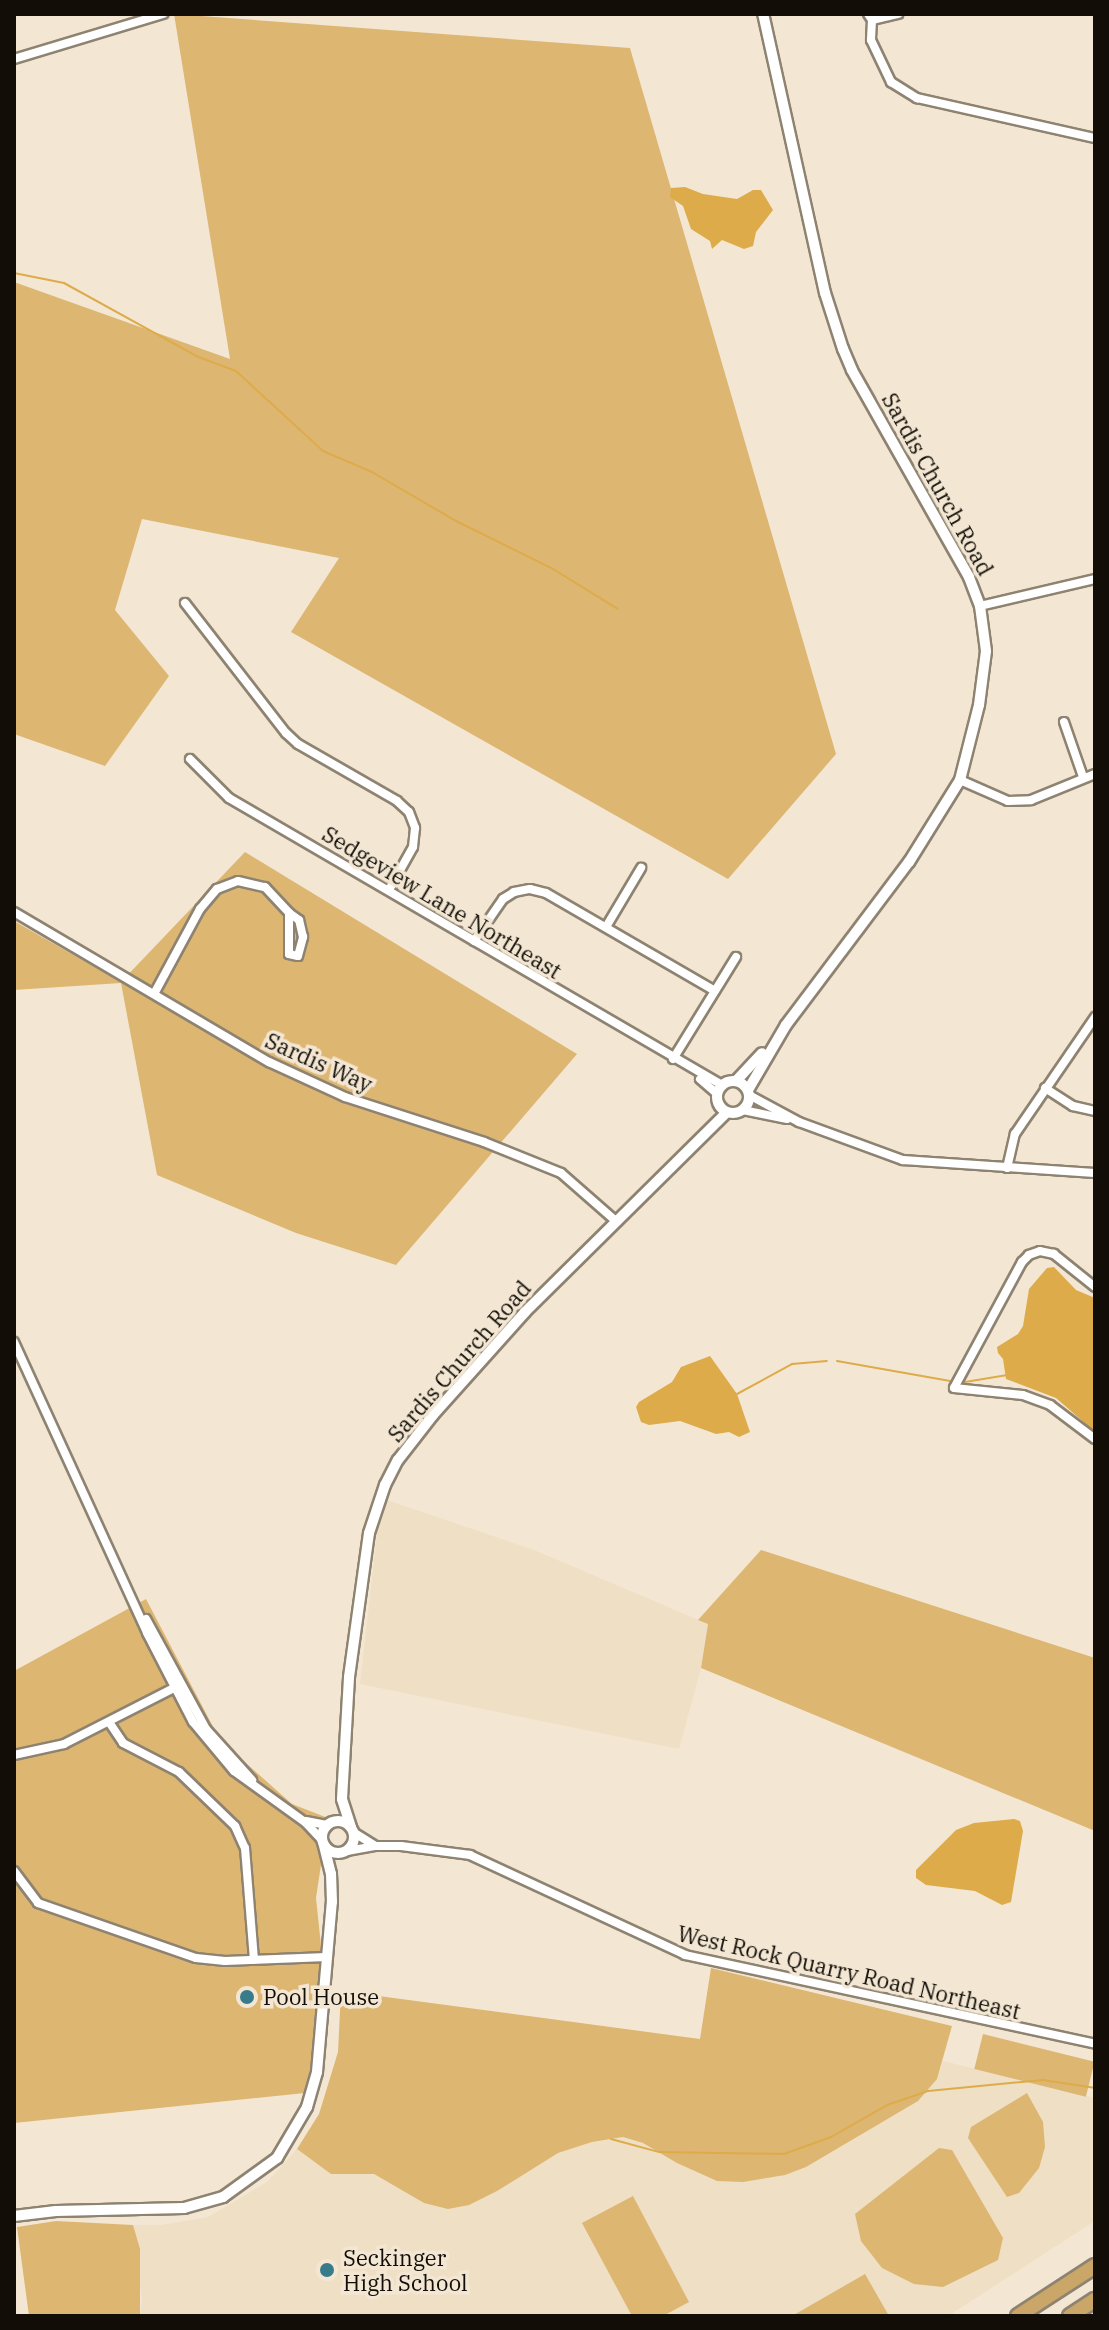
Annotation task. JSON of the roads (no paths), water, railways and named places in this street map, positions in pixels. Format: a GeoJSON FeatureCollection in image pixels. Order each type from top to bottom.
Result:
{"type":"FeatureCollection","features":[{"type":"Feature","properties":{"kind":"highway"},"geometry":{"type":"LineString","coordinates":[[1018,2316],[1095,2266]]}},
{"type":"Feature","properties":{"kind":"highway"},"geometry":{"type":"LineString","coordinates":[[1070,2316],[1095,2300]]}},
{"type":"Feature","properties":{"kind":"street"},"geometry":{"type":"LineString","coordinates":[[14,59],[163,14]]}},
{"type":"Feature","properties":{"kind":"street","name":"Sardis Church Road"},"geometry":{"type":"LineString","coordinates":[[736,1081],[786,1025],[909,862],[960,780],[981,692],[986,651],[980,606],[969,577],[843,349],[825,293],[763,14]]}},
{"type":"Feature","properties":{"kind":"street"},"geometry":{"type":"LineString","coordinates":[[898,14],[870,17],[871,40],[891,82],[917,98],[1095,138]]}},
{"type":"Feature","properties":{"kind":"street"},"geometry":{"type":"LineString","coordinates":[[980,606],[1095,579]]}},
{"type":"Feature","properties":{"kind":"street"},"geometry":{"type":"LineString","coordinates":[[185,603],[286,733],[298,744],[397,801],[409,812],[415,828],[413,847],[389,890]]}},
{"type":"Feature","properties":{"kind":"street"},"geometry":{"type":"LineString","coordinates":[[1064,722],[1083,777]]}},
{"type":"Feature","properties":{"kind":"street","name":"Sedgeview Lane Northeast"},"geometry":{"type":"LineString","coordinates":[[190,759],[229,798],[673,1059],[721,1099]]}},
{"type":"Feature","properties":{"kind":"street"},"geometry":{"type":"LineString","coordinates":[[960,780],[1008,801],[1031,800],[1095,774]]}},
{"type":"Feature","properties":{"kind":"street"},"geometry":{"type":"LineString","coordinates":[[606,927],[641,868]]}},
{"type":"Feature","properties":{"kind":"street"},"geometry":{"type":"LineString","coordinates":[[154,994],[200,909],[217,889],[238,881],[265,887],[289,913]]}},
{"type":"Feature","properties":{"kind":"street"},"geometry":{"type":"LineString","coordinates":[[474,941],[503,899],[530,889],[546,893],[715,991]]}},
{"type":"Feature","properties":{"kind":"street","name":"Sardis Way"},"geometry":{"type":"LineString","coordinates":[[14,912],[269,1062],[345,1097],[539,1162],[561,1173],[617,1222]]}},
{"type":"Feature","properties":{"kind":"street"},"geometry":{"type":"LineString","coordinates":[[673,1059],[736,957]]}},
{"type":"Feature","properties":{"kind":"street"},"geometry":{"type":"LineString","coordinates":[[1007,1168],[1015,1134],[1095,1017]]}},
{"type":"Feature","properties":{"kind":"street","name":"Sardis Church Road"},"geometry":{"type":"LineString","coordinates":[[743,1110],[748,1093],[786,1025]]}},
{"type":"Feature","properties":{"kind":"street"},"geometry":{"type":"LineString","coordinates":[[799,1122],[748,1093],[736,1081],[721,1099],[743,1110],[799,1122],[903,1160],[1095,1173]]}},
{"type":"Feature","properties":{"kind":"street"},"geometry":{"type":"LineString","coordinates":[[1045,1088],[1073,1106],[1095,1111]]}},
{"type":"Feature","properties":{"kind":"street","name":"Sardis Church Road"},"geometry":{"type":"LineString","coordinates":[[352,1830],[342,1799],[358,1608],[369,1533],[385,1485],[398,1460],[463,1380],[525,1312],[691,1145],[721,1099]]}},
{"type":"Feature","properties":{"kind":"street"},"geometry":{"type":"LineString","coordinates":[[1095,1287],[1054,1254],[1040,1251],[1029,1255],[1022,1262],[954,1388],[1023,1395],[1050,1405],[1095,1439]]}},
{"type":"Feature","properties":{"kind":"street"},"geometry":{"type":"LineString","coordinates":[[14,1342],[135,1602],[211,1747],[241,1777],[297,1818],[332,1852],[344,1852]]}},
{"type":"Feature","properties":{"kind":"street"},"geometry":{"type":"LineString","coordinates":[[14,1755],[64,1744],[178,1686]]}},
{"type":"Feature","properties":{"kind":"street"},"geometry":{"type":"LineString","coordinates":[[109,1722],[123,1743],[179,1772],[235,1826],[245,1848],[254,1960]]}},
{"type":"Feature","properties":{"kind":"street","name":"Sardis Church Road"},"geometry":{"type":"LineString","coordinates":[[329,1824],[342,1799]]}},
{"type":"Feature","properties":{"kind":"street"},"geometry":{"type":"LineString","coordinates":[[297,1818],[329,1824],[342,1821],[352,1830],[353,1842],[331,1874]]}},
{"type":"Feature","properties":{"kind":"street"},"geometry":{"type":"LineString","coordinates":[[14,2216],[82,2210],[184,2208],[223,2197],[277,2158],[307,2107],[317,2072],[331,1874],[323,1843],[329,1824]]}},
{"type":"Feature","properties":{"kind":"street","name":"West Rock Quarry Road Northeast"},"geometry":{"type":"LineString","coordinates":[[352,1830],[375,1846]]}},
{"type":"Feature","properties":{"kind":"street","name":"West Rock Quarry Road Northeast"},"geometry":{"type":"LineString","coordinates":[[344,1852],[375,1846],[470,1855],[685,1955],[1095,2044]]}},
{"type":"Feature","properties":{"kind":"street"},"geometry":{"type":"LineString","coordinates":[[14,1871],[38,1903],[63,1915],[196,1958],[254,1960],[327,1957]]}},
{"type":"Feature","properties":{"kind":"waterway"},"geometry":{"type":"LineString","coordinates":[[14,273],[64,283],[196,356],[236,371],[323,451],[372,472],[456,521],[553,569],[618,609]]}},
{"type":"Feature","properties":{"kind":"waterway"},"geometry":{"type":"LineString","coordinates":[[737,1394],[792,1364],[827,1361]]}},
{"type":"Feature","properties":{"kind":"waterway"},"geometry":{"type":"LineString","coordinates":[[837,1361],[950,1381]]}},
{"type":"Feature","properties":{"kind":"waterway"},"geometry":{"type":"LineString","coordinates":[[965,1382],[1007,1375]]}},
{"type":"Feature","properties":{"kind":"waterway"},"geometry":{"type":"LineString","coordinates":[[611,2139],[659,2152],[784,2154],[831,2137],[887,2105],[928,2091],[1043,2080],[1095,2088]]}},
{"type":"Feature","properties":{"kind":"place","name":"Pool House"},"geometry":{"type":"Point","coordinates":[247,1997]}},
{"type":"Feature","properties":{"kind":"place","name":"Seckinger High School"},"geometry":{"type":"Point","coordinates":[327,2270]}}]}
